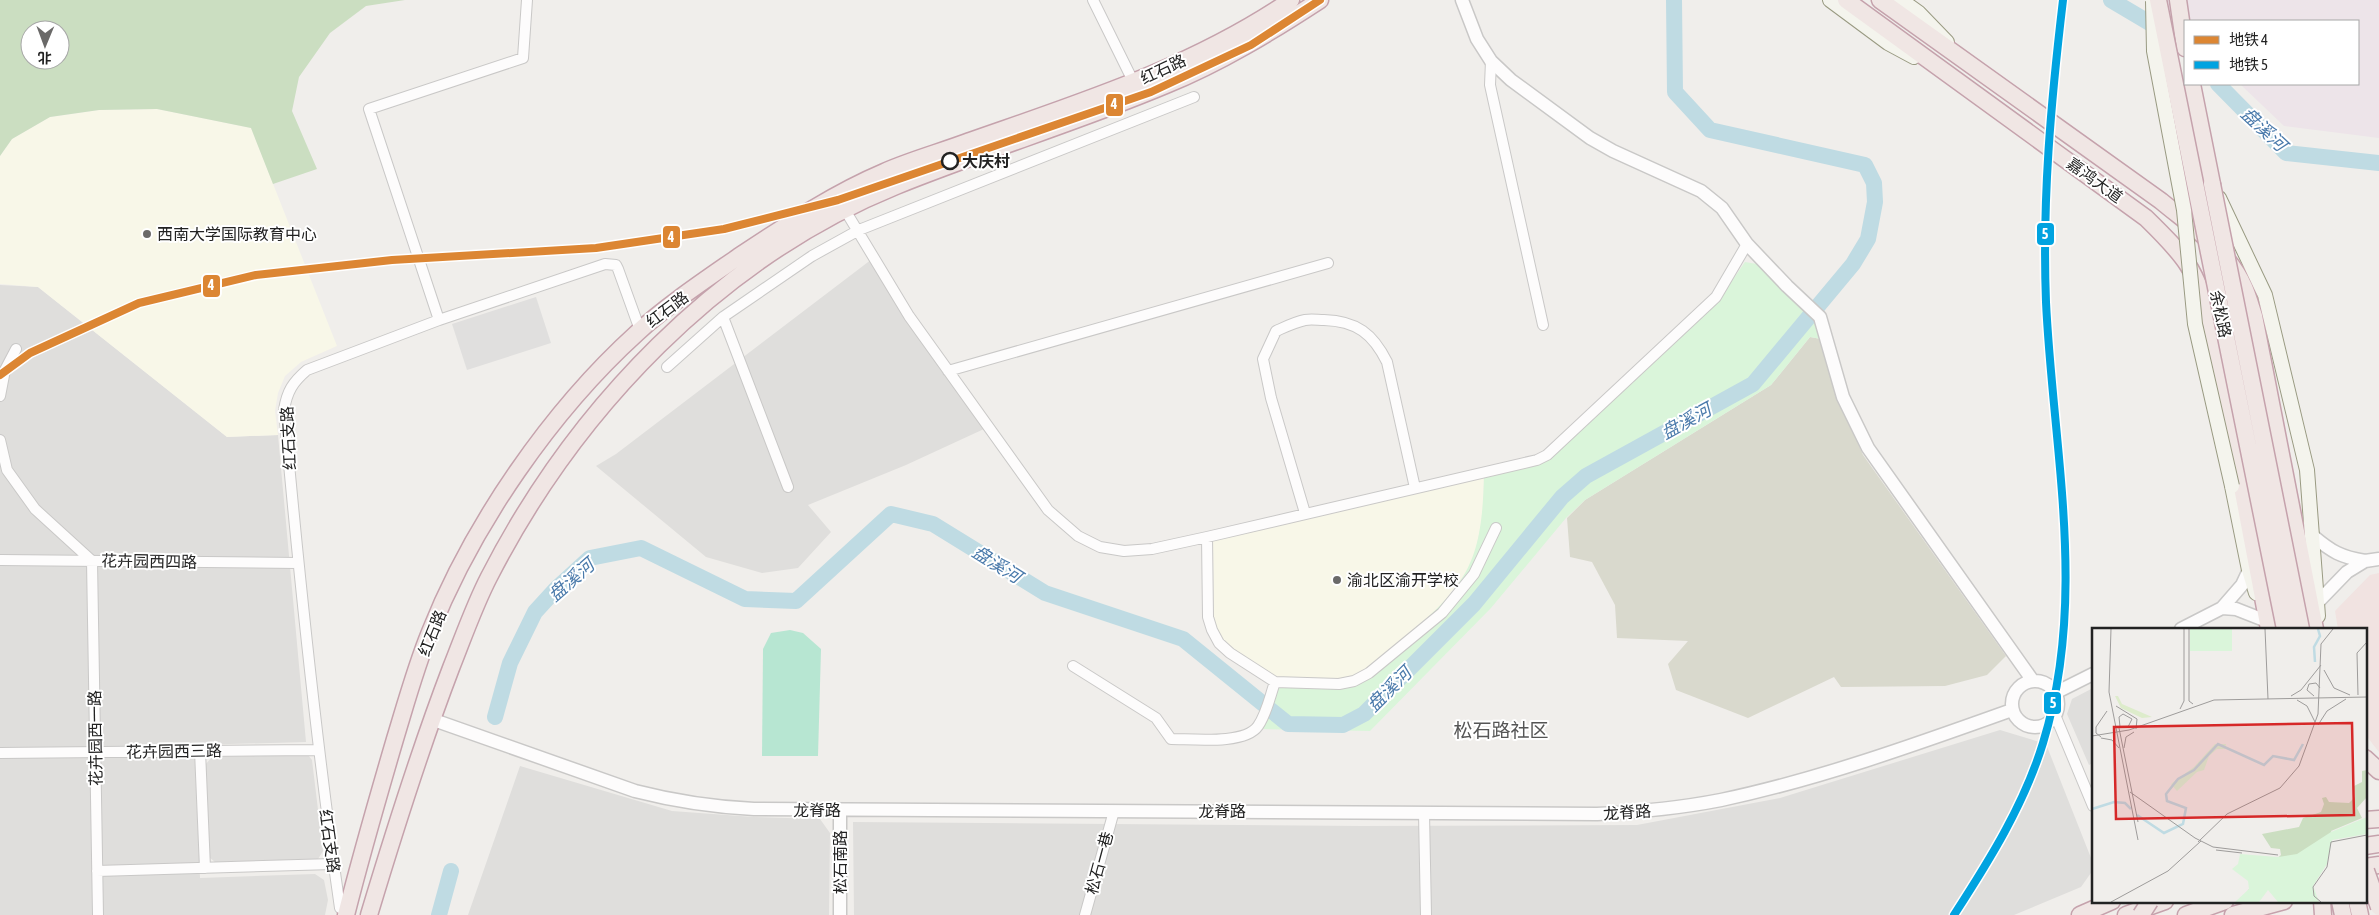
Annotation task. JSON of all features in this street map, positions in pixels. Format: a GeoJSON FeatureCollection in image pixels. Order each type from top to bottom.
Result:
{"type":"FeatureCollection","features":[{"type":"Feature","properties":{"kind":"highway","name":"红石路"},"geometry":{"type":"LineString","coordinates":[[341,913],[430,632],[491,514],[536,445],[566,406],[602,366],[640,330],[722,268],[794,220],[884,172],[1134,83],[1209,48],[1262,20],[1290,0]]}},
{"type":"Feature","properties":{"kind":"highway","name":"红石路"},"geometry":{"type":"LineString","coordinates":[[370,915],[431,719],[488,579],[537,494],[566,452],[660,344],[731,280],[803,232],[845,210],[895,186],[1169,84],[1270,32],[1320,0]]}},
{"type":"Feature","properties":{"kind":"highway","name":"嘉鸿大道"},"geometry":{"type":"LineString","coordinates":[[1846,0],[2146,218],[2177,248],[2193,270],[2203,293],[2211,324],[2267,626]]}},
{"type":"Feature","properties":{"kind":"highway","name":"嘉鸿大道"},"geometry":{"type":"LineString","coordinates":[[1880,0],[2161,201],[2204,236],[2234,267],[2244,287],[2254,316],[2315,628]]}},
{"type":"Feature","properties":{"kind":"highway","name":"余松路"},"geometry":{"type":"LineString","coordinates":[[2158,0],[2285,628]]}},
{"type":"Feature","properties":{"kind":"highway"},"geometry":{"type":"LineString","coordinates":[[2178,0],[2184,41]]}},
{"type":"Feature","properties":{"kind":"highway","name":"余松路"},"geometry":{"type":"LineString","coordinates":[[2192,85],[2302,628]]}},
{"type":"Feature","properties":{"kind":"highway"},"geometry":{"type":"LineString","coordinates":[[2366,759],[2379,771]]}},
{"type":"Feature","properties":{"kind":"highway"},"geometry":{"type":"LineString","coordinates":[[2366,820],[2379,818]]}},
{"type":"Feature","properties":{"kind":"highway"},"geometry":{"type":"LineString","coordinates":[[2366,831],[2379,829]]}},
{"type":"Feature","properties":{"kind":"highway"},"geometry":{"type":"LineString","coordinates":[[2366,846],[2379,844]]}},
{"type":"Feature","properties":{"kind":"highway"},"geometry":{"type":"LineString","coordinates":[[376,915],[388,854]]}},
{"type":"Feature","properties":{"kind":"highway"},"geometry":{"type":"LineString","coordinates":[[2370,871],[2379,907]]}},
{"type":"Feature","properties":{"kind":"highway"},"geometry":{"type":"LineString","coordinates":[[2066,915],[2092,899]]}},
{"type":"Feature","properties":{"kind":"highway"},"geometry":{"type":"LineString","coordinates":[[2080,915],[2110,902]]}},
{"type":"Feature","properties":{"kind":"highway"},"geometry":{"type":"LineString","coordinates":[[2141,915],[2149,902]]}},
{"type":"Feature","properties":{"kind":"highway"},"geometry":{"type":"LineString","coordinates":[[2126,915],[2162,902]]}},
{"type":"Feature","properties":{"kind":"highway"},"geometry":{"type":"LineString","coordinates":[[2186,915],[2222,902]]}},
{"type":"Feature","properties":{"kind":"highway"},"geometry":{"type":"LineString","coordinates":[[2235,915],[2280,902]]}},
{"type":"Feature","properties":{"kind":"highway"},"geometry":{"type":"LineString","coordinates":[[2322,902],[2323,915]]}},
{"type":"Feature","properties":{"kind":"highway"},"geometry":{"type":"LineString","coordinates":[[2340,902],[2343,915]]}},
{"type":"Feature","properties":{"kind":"highway"},"geometry":{"type":"LineString","coordinates":[[2357,902],[2360,915]]}},
{"type":"Feature","properties":{"kind":"main road","name":"嘉鸿大道"},"geometry":{"type":"LineString","coordinates":[[1830,0],[1888,43],[1946,73]]}},
{"type":"Feature","properties":{"kind":"main road","name":"嘉鸿大道"},"geometry":{"type":"LineString","coordinates":[[1901,0],[1919,13],[1967,62]]}},
{"type":"Feature","properties":{"kind":"main road"},"geometry":{"type":"LineString","coordinates":[[2153,0],[2154,51],[2184,210],[2195,324],[2249,570],[2267,626]]}},
{"type":"Feature","properties":{"kind":"main road"},"geometry":{"type":"LineString","coordinates":[[2212,184],[2265,295],[2307,470],[2319,628]]}},
{"type":"Feature","properties":{"kind":"main road"},"geometry":{"type":"LineString","coordinates":[[2370,871],[2374,915]]}},
{"type":"Feature","properties":{"kind":"main road"},"geometry":{"type":"LineString","coordinates":[[2326,902],[2330,915]]}},
{"type":"Feature","properties":{"kind":"street"},"geometry":{"type":"LineString","coordinates":[[439,320],[369,109],[524,58],[527,0]]}},
{"type":"Feature","properties":{"kind":"street"},"geometry":{"type":"LineString","coordinates":[[1092,0],[1134,83]]}},
{"type":"Feature","properties":{"kind":"street"},"geometry":{"type":"LineString","coordinates":[[1462,0],[1477,39],[1491,60],[1511,80],[1590,138],[1614,152],[1701,191],[1711,198],[1722,208],[1747,244],[1786,286],[1820,317],[1844,397],[1868,448],[2033,681]]}},
{"type":"Feature","properties":{"kind":"street"},"geometry":{"type":"LineString","coordinates":[[1491,60],[1490,84],[1543,325]]}},
{"type":"Feature","properties":{"kind":"street"},"geometry":{"type":"LineString","coordinates":[[667,368],[724,317],[812,256],[859,230],[1194,97]]}},
{"type":"Feature","properties":{"kind":"street"},"geometry":{"type":"LineString","coordinates":[[845,210],[859,230],[909,316],[1048,510],[1078,536],[1100,547],[1124,551],[1152,549],[1207,537],[1537,460],[1557,448],[1716,297],[1747,244]]}},
{"type":"Feature","properties":{"kind":"street","name":"红石支路"},"geometry":{"type":"LineString","coordinates":[[341,913],[317,750],[284,410],[286,395],[294,381],[307,370],[439,320],[611,264],[618,269],[640,330]]}},
{"type":"Feature","properties":{"kind":"street"},"geometry":{"type":"LineString","coordinates":[[948,372],[1328,264]]}},
{"type":"Feature","properties":{"kind":"street"},"geometry":{"type":"LineString","coordinates":[[724,317],[788,487]]}},
{"type":"Feature","properties":{"kind":"street"},"geometry":{"type":"LineString","coordinates":[[1305,513],[1271,398],[1264,360],[1276,331],[1306,320],[1337,320],[1358,327],[1370,335],[1379,347],[1387,362],[1415,488]]}},
{"type":"Feature","properties":{"kind":"street"},"geometry":{"type":"LineString","coordinates":[[0,396],[5,370],[16,349]]}},
{"type":"Feature","properties":{"kind":"street"},"geometry":{"type":"LineString","coordinates":[[0,440],[7,470],[35,509],[92,561]]}},
{"type":"Feature","properties":{"kind":"street"},"geometry":{"type":"LineString","coordinates":[[1207,537],[1208,617],[1212,630],[1219,643],[1230,654],[1273,687],[1339,684],[1354,681],[1370,673],[1442,614],[1474,574],[1496,528]]}},
{"type":"Feature","properties":{"kind":"street"},"geometry":{"type":"LineString","coordinates":[[2313,536],[2341,557],[2365,561],[2379,559]]}},
{"type":"Feature","properties":{"kind":"street","name":"花卉园西四路"},"geometry":{"type":"LineString","coordinates":[[0,560],[298,563]]}},
{"type":"Feature","properties":{"kind":"street","name":"花卉园西一路"},"geometry":{"type":"LineString","coordinates":[[92,561],[98,915]]}},
{"type":"Feature","properties":{"kind":"street"},"geometry":{"type":"LineString","coordinates":[[2318,603],[2347,572],[2365,561]]}},
{"type":"Feature","properties":{"kind":"street"},"geometry":{"type":"LineString","coordinates":[[2183,628],[2222,608],[2242,585],[2249,570]]}},
{"type":"Feature","properties":{"kind":"street"},"geometry":{"type":"LineString","coordinates":[[2222,608],[2243,610],[2267,626]]}},
{"type":"Feature","properties":{"kind":"street"},"geometry":{"type":"LineString","coordinates":[[1073,666],[1156,718],[1171,739],[1236,738],[1257,728],[1263,717],[1273,687]]}},
{"type":"Feature","properties":{"kind":"street"},"geometry":{"type":"LineString","coordinates":[[2055,693],[2092,674]]}},
{"type":"Feature","properties":{"kind":"street"},"geometry":{"type":"LineString","coordinates":[[2055,715],[2044,725],[2028,726],[2021,723],[2012,710],[2012,697],[2016,690],[2026,682],[2033,681],[2046,684],[2055,693],[2058,701],[2055,715],[2092,804]]}},
{"type":"Feature","properties":{"kind":"street","name":"龙脊路"},"geometry":{"type":"LineString","coordinates":[[431,719],[635,790],[664,798],[721,807],[840,810],[1596,814],[1655,810],[1721,800],[1853,764],[2012,710]]}},
{"type":"Feature","properties":{"kind":"street","name":"花卉园西三路"},"geometry":{"type":"LineString","coordinates":[[0,753],[317,750]]}},
{"type":"Feature","properties":{"kind":"street"},"geometry":{"type":"LineString","coordinates":[[200,751],[205,868]]}},
{"type":"Feature","properties":{"kind":"street","name":"松石南路"},"geometry":{"type":"LineString","coordinates":[[840,810],[840,915]]}},
{"type":"Feature","properties":{"kind":"street","name":"松石一巷"},"geometry":{"type":"LineString","coordinates":[[1085,915],[1114,811]]}},
{"type":"Feature","properties":{"kind":"street"},"geometry":{"type":"LineString","coordinates":[[1424,813],[1426,915]]}},
{"type":"Feature","properties":{"kind":"street"},"geometry":{"type":"LineString","coordinates":[[97,871],[333,864]]}},
{"type":"Feature","properties":{"kind":"shaded area"},"geometry":{"type":"Polygon","coordinates":[[[2148,0],[2379,0],[2379,138],[2284,126],[2241,85],[2359,85],[2359,20],[2184,20],[2184,29],[2165,11],[2148,0]]]}},
{"type":"Feature","properties":{"kind":"shaded area","name":"西南大学国际教育中心"},"geometry":{"type":"Polygon","coordinates":[[[157,109],[251,128],[337,346],[301,362],[285,376],[278,393],[275,411],[278,435],[227,437],[38,287],[0,284],[0,156],[12,139],[50,117],[99,110],[157,109]]]}},
{"type":"Feature","properties":{"kind":"shaded area"},"geometry":{"type":"Polygon","coordinates":[[[876,256],[984,429],[906,465],[808,505],[831,532],[798,568],[762,573],[706,557],[596,466],[616,454],[876,256]]]}},
{"type":"Feature","properties":{"kind":"shaded area"},"geometry":{"type":"Polygon","coordinates":[[[0,285],[38,287],[227,437],[278,435],[306,742],[194,745],[200,878],[315,874],[324,880],[328,900],[325,915],[0,915],[0,285]]]}},
{"type":"Feature","properties":{"kind":"shaded area"},"geometry":{"type":"Polygon","coordinates":[[[536,297],[551,343],[467,370],[452,324],[536,297]]]}},
{"type":"Feature","properties":{"kind":"shaded area"},"geometry":{"type":"Polygon","coordinates":[[[1810,337],[1821,339],[1838,397],[1863,455],[2006,656],[1987,675],[1945,686],[1841,687],[1834,677],[1748,718],[1676,690],[1668,664],[1688,641],[1617,638],[1615,605],[1592,562],[1570,557],[1567,518],[1585,500],[1771,385],[1810,337]]]}},
{"type":"Feature","properties":{"kind":"shaded area","name":"渝北区渝开学校"},"geometry":{"type":"Polygon","coordinates":[[[1484,475],[1483,516],[1475,553],[1467,571],[1439,608],[1368,669],[1353,677],[1338,680],[1278,678],[1233,649],[1222,639],[1214,616],[1213,539],[1484,475]]]}},
{"type":"Feature","properties":{"kind":"shaded area"},"geometry":{"type":"Polygon","coordinates":[[[2379,573],[2379,752],[2366,735],[2366,628],[2338,628],[2335,611],[2370,575],[2379,573]]]}},
{"type":"Feature","properties":{"kind":"shaded area"},"geometry":{"type":"Polygon","coordinates":[[[2092,689],[2092,764],[2089,765],[2067,714],[2072,699],[2092,689]]]}},
{"type":"Feature","properties":{"kind":"shaded area"},"geometry":{"type":"Polygon","coordinates":[[[2000,730],[2046,744],[2092,860],[2092,871],[2081,887],[2014,915],[854,915],[853,822],[1361,826],[1637,825],[1780,798],[2000,730]]]}},
{"type":"Feature","properties":{"kind":"shaded area"},"geometry":{"type":"Polygon","coordinates":[[[308,755],[312,760],[323,851],[318,859],[215,862],[209,857],[205,765],[212,757],[308,755]]]}},
{"type":"Feature","properties":{"kind":"shaded area"},"geometry":{"type":"Polygon","coordinates":[[[520,766],[672,811],[754,817],[820,819],[830,833],[829,915],[468,915],[520,766]]]}},
{"type":"Feature","properties":{"kind":"green space"},"geometry":{"type":"Polygon","coordinates":[[[0,0],[405,0],[366,6],[330,33],[299,77],[292,111],[317,169],[273,184],[251,128],[157,109],[99,110],[50,117],[12,139],[0,156],[0,0]]]}},
{"type":"Feature","properties":{"kind":"green space"},"geometry":{"type":"Polygon","coordinates":[[[1745,262],[1757,264],[1814,322],[1821,339],[1810,337],[1771,385],[1585,500],[1566,518],[1491,608],[1370,731],[1263,729],[1278,678],[1326,681],[1344,679],[1360,673],[1385,656],[1442,603],[1467,570],[1475,551],[1483,505],[1484,475],[1536,463],[1720,298],[1745,262]]]}},
{"type":"Feature","properties":{"kind":"green space"},"geometry":{"type":"Polygon","coordinates":[[[790,630],[803,633],[821,649],[818,756],[762,756],[763,649],[771,633],[790,630]]]}},
{"type":"Feature","properties":{"kind":"waterway","name":"盘溪河"},"geometry":{"type":"LineString","coordinates":[[495,717],[510,663],[535,612],[556,589],[590,558],[641,548],[745,599],[796,601],[891,514],[933,524],[1045,593],[1183,639],[1288,724],[1343,725],[1364,714],[1474,604],[1562,497],[1586,476],[1753,384],[1853,264],[1868,239],[1875,202],[1874,183],[1865,165],[1710,130],[1675,92],[1674,0]]}},
{"type":"Feature","properties":{"kind":"waterway","name":"盘溪河"},"geometry":{"type":"LineString","coordinates":[[2111,0],[2165,32]]}},
{"type":"Feature","properties":{"kind":"waterway","name":"盘溪河"},"geometry":{"type":"LineString","coordinates":[[2219,85],[2286,153],[2379,163]]}},
{"type":"Feature","properties":{"kind":"waterway","name":"盘溪河"},"geometry":{"type":"LineString","coordinates":[[439,915],[451,871]]}},
{"type":"Feature","properties":{"kind":"metro line","name":"4"},"geometry":{"type":"LineString","coordinates":[[0,375],[30,353],[139,303],[256,275],[392,260],[596,248],[724,229],[838,200],[1151,92],[1251,45],[1320,0]]}},
{"type":"Feature","properties":{"kind":"metro line","name":"5"},"geometry":{"type":"LineString","coordinates":[[1954,915],[2005,832],[2035,766],[2043,743],[2056,688],[2063,633],[2066,578],[2064,523],[2050,357],[2045,264],[2048,151],[2063,0]]}},
{"type":"Feature","properties":{"kind":"place","name":"大庆村"},"geometry":{"type":"Point","coordinates":[950,161]}},
{"type":"Feature","properties":{"kind":"place","name":"西南大学国际教育中心"},"geometry":{"type":"Point","coordinates":[147,234]}},
{"type":"Feature","properties":{"kind":"place","name":"渝北区渝开学校"},"geometry":{"type":"Point","coordinates":[1337,580]}},
{"type":"Feature","properties":{"kind":"district","name":"松石路社区"},"geometry":{"type":"Point","coordinates":[1501,730]}}]}
